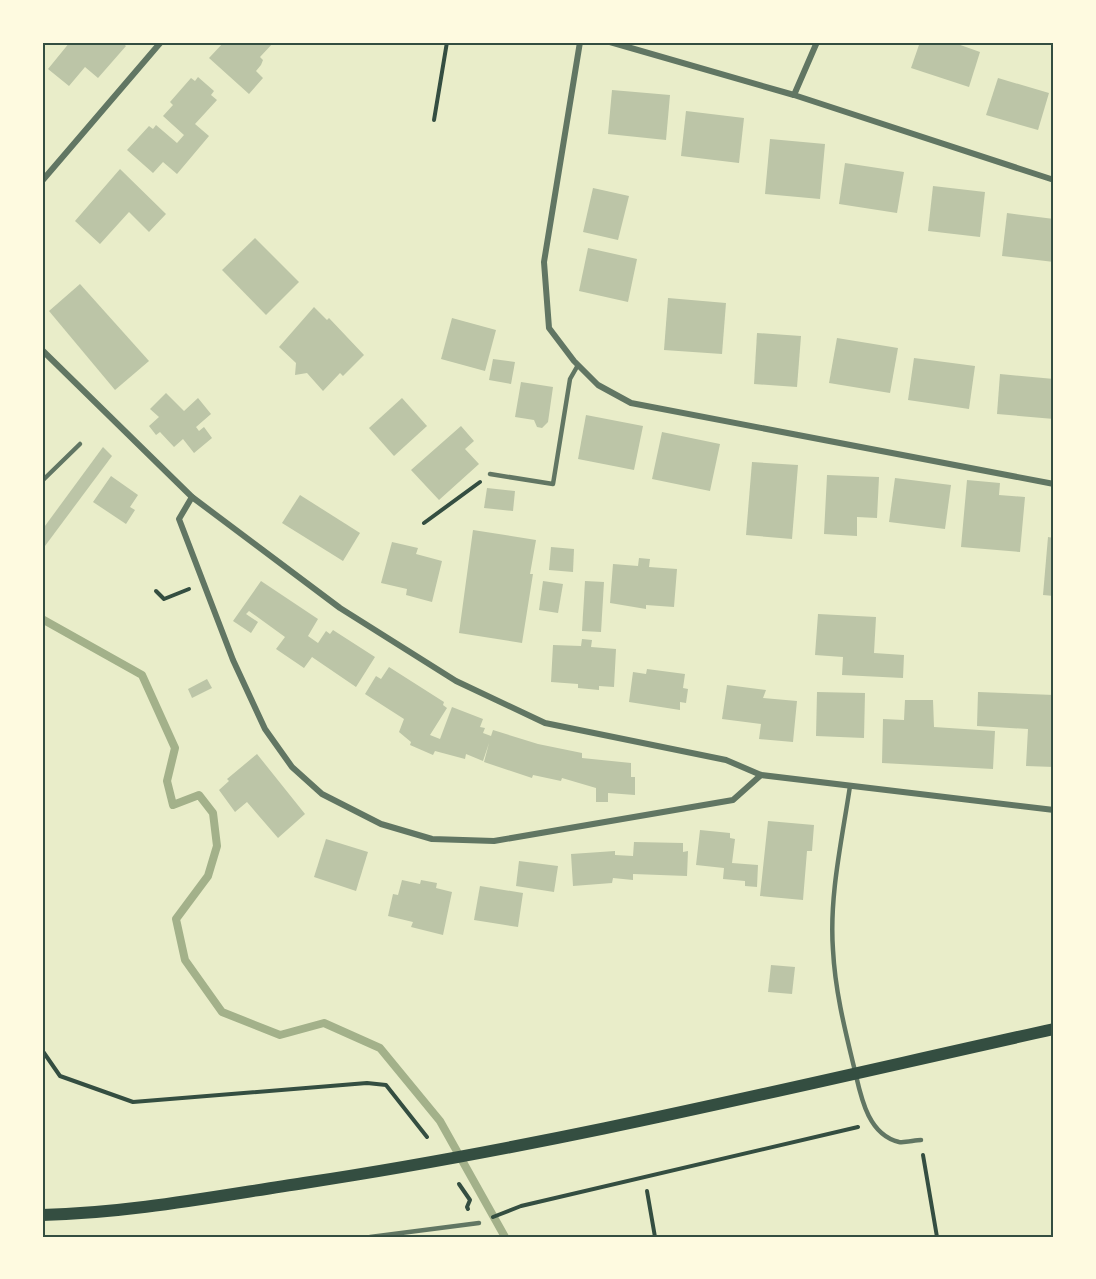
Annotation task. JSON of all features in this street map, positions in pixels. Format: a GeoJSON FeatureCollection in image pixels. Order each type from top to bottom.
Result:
{"type":"FeatureCollection","features":[{"type":"Feature","properties":{"kind":"main road"},"geometry":{"type":"LineString","coordinates":[[42,1215],[100,1214],[421,1165],[832,1079],[1054,1029]]}},
{"type":"Feature","properties":{"kind":"street"},"geometry":{"type":"LineString","coordinates":[[42,182],[161,42]]}},
{"type":"Feature","properties":{"kind":"street"},"geometry":{"type":"LineString","coordinates":[[580,42],[544,262],[549,328],[598,386],[631,403],[1054,484]]}},
{"type":"Feature","properties":{"kind":"street"},"geometry":{"type":"LineString","coordinates":[[610,42],[794,95],[1054,180]]}},
{"type":"Feature","properties":{"kind":"street"},"geometry":{"type":"LineString","coordinates":[[794,95],[817,42]]}},
{"type":"Feature","properties":{"kind":"street"},"geometry":{"type":"LineString","coordinates":[[42,350],[192,497],[340,608],[456,681],[545,723],[726,760],[761,775],[1054,810]]}},
{"type":"Feature","properties":{"kind":"street"},"geometry":{"type":"LineString","coordinates":[[192,497],[179,519],[233,660],[265,729],[292,767],[322,794],[381,824],[432,838],[494,841],[733,800],[761,775]]}},
{"type":"Feature","properties":{"kind":"lane"},"geometry":{"type":"LineString","coordinates":[[490,474],[553,484],[570,379],[578,364]]}},
{"type":"Feature","properties":{"kind":"lane"},"geometry":{"type":"LineString","coordinates":[[42,481],[80,444]]}},
{"type":"Feature","properties":{"kind":"lane"},"geometry":{"type":"LineString","coordinates":[[850,786],[834,897],[832,949],[840,1007],[864,1106],[873,1122],[882,1134],[900,1142],[921,1140]]}},
{"type":"Feature","properties":{"kind":"lane"},"geometry":{"type":"LineString","coordinates":[[370,1237],[479,1223]]}},
{"type":"Feature","properties":{"kind":"path"},"geometry":{"type":"LineString","coordinates":[[434,120],[447,42]]}},
{"type":"Feature","properties":{"kind":"path"},"geometry":{"type":"LineString","coordinates":[[424,523],[490,474]]}},
{"type":"Feature","properties":{"kind":"path"},"geometry":{"type":"LineString","coordinates":[[156,591],[164,599],[204,584]]}},
{"type":"Feature","properties":{"kind":"path"},"geometry":{"type":"LineString","coordinates":[[42,1050],[60,1076],[133,1102],[367,1083],[386,1085],[427,1137]]}},
{"type":"Feature","properties":{"kind":"path"},"geometry":{"type":"LineString","coordinates":[[479,1223],[521,1206],[840,1134],[873,1122]]}},
{"type":"Feature","properties":{"kind":"path"},"geometry":{"type":"LineString","coordinates":[[921,1140],[937,1237]]}},
{"type":"Feature","properties":{"kind":"path"},"geometry":{"type":"LineString","coordinates":[[459,1184],[470,1200],[469,1204]]}},
{"type":"Feature","properties":{"kind":"path"},"geometry":{"type":"LineString","coordinates":[[647,1191],[655,1237]]}},
{"type":"Feature","properties":{"kind":"building"},"geometry":{"type":"Polygon","coordinates":[[[70,42],[121,42],[126,46],[98,78],[85,67],[69,86],[48,69],[70,42]]]}},
{"type":"Feature","properties":{"kind":"building"},"geometry":{"type":"Polygon","coordinates":[[[224,42],[274,42],[260,57],[263,60],[256,71],[263,78],[249,94],[209,58],[224,42]]]}},
{"type":"Feature","properties":{"kind":"building"},"geometry":{"type":"Polygon","coordinates":[[[920,42],[952,42],[980,52],[969,87],[911,68],[920,42]]]}},
{"type":"Feature","properties":{"kind":"building"},"geometry":{"type":"Polygon","coordinates":[[[198,77],[214,91],[211,95],[217,100],[195,124],[209,136],[177,174],[163,162],[153,173],[127,150],[149,126],[153,129],[156,125],[177,143],[184,135],[163,116],[173,105],[170,102],[191,78],[195,81],[198,77]]]}},
{"type":"Feature","properties":{"kind":"building"},"geometry":{"type":"Polygon","coordinates":[[[998,78],[1049,93],[1038,130],[986,115],[998,78]]]}},
{"type":"Feature","properties":{"kind":"building"},"geometry":{"type":"Polygon","coordinates":[[[612,90],[670,95],[666,140],[608,134],[612,90]]]}},
{"type":"Feature","properties":{"kind":"building"},"geometry":{"type":"Polygon","coordinates":[[[686,111],[744,118],[739,163],[681,156],[686,111]]]}},
{"type":"Feature","properties":{"kind":"building"},"geometry":{"type":"Polygon","coordinates":[[[770,139],[825,144],[820,199],[765,194],[770,139]]]}},
{"type":"Feature","properties":{"kind":"building"},"geometry":{"type":"Polygon","coordinates":[[[845,163],[904,172],[897,213],[839,204],[845,163]]]}},
{"type":"Feature","properties":{"kind":"building"},"geometry":{"type":"Polygon","coordinates":[[[120,169],[166,214],[149,232],[129,212],[100,244],[75,221],[120,169]]]}},
{"type":"Feature","properties":{"kind":"building"},"geometry":{"type":"Polygon","coordinates":[[[933,186],[985,192],[980,237],[928,231],[933,186]]]}},
{"type":"Feature","properties":{"kind":"building"},"geometry":{"type":"Polygon","coordinates":[[[593,188],[629,196],[618,240],[583,232],[593,188]]]}},
{"type":"Feature","properties":{"kind":"building"},"geometry":{"type":"Polygon","coordinates":[[[1007,213],[1054,219],[1054,262],[1002,256],[1007,213]]]}},
{"type":"Feature","properties":{"kind":"building"},"geometry":{"type":"Polygon","coordinates":[[[255,238],[299,282],[266,315],[222,270],[255,238]]]}},
{"type":"Feature","properties":{"kind":"building"},"geometry":{"type":"Polygon","coordinates":[[[588,248],[637,259],[628,302],[579,291],[588,248]]]}},
{"type":"Feature","properties":{"kind":"building"},"geometry":{"type":"Polygon","coordinates":[[[80,284],[149,361],[115,390],[49,311],[80,284]]]}},
{"type":"Feature","properties":{"kind":"building"},"geometry":{"type":"Polygon","coordinates":[[[668,298],[726,303],[722,354],[664,350],[668,298]]]}},
{"type":"Feature","properties":{"kind":"building"},"geometry":{"type":"Polygon","coordinates":[[[314,307],[327,320],[329,318],[364,355],[343,376],[340,373],[323,391],[307,373],[295,375],[296,363],[279,347],[314,307]]]}},
{"type":"Feature","properties":{"kind":"building"},"geometry":{"type":"Polygon","coordinates":[[[452,318],[496,330],[485,371],[441,359],[452,318]]]}},
{"type":"Feature","properties":{"kind":"building"},"geometry":{"type":"Polygon","coordinates":[[[757,333],[801,336],[797,387],[754,384],[757,333]]]}},
{"type":"Feature","properties":{"kind":"building"},"geometry":{"type":"Polygon","coordinates":[[[837,338],[898,348],[890,393],[829,383],[837,338]]]}},
{"type":"Feature","properties":{"kind":"building"},"geometry":{"type":"Polygon","coordinates":[[[914,358],[975,366],[969,409],[908,400],[914,358]]]}},
{"type":"Feature","properties":{"kind":"building"},"geometry":{"type":"Polygon","coordinates":[[[493,359],[515,362],[511,384],[489,380],[493,359]]]}},
{"type":"Feature","properties":{"kind":"building"},"geometry":{"type":"Polygon","coordinates":[[[1000,374],[1054,379],[1054,419],[997,414],[1000,374]]]}},
{"type":"Feature","properties":{"kind":"building"},"geometry":{"type":"Polygon","coordinates":[[[521,382],[553,387],[548,422],[542,428],[537,427],[534,420],[515,417],[521,382]]]}},
{"type":"Feature","properties":{"kind":"building"},"geometry":{"type":"Polygon","coordinates":[[[166,393],[184,411],[198,398],[211,414],[196,427],[199,431],[204,427],[212,438],[194,453],[183,439],[174,447],[160,432],[156,435],[149,426],[159,417],[150,409],[166,393]]]}},
{"type":"Feature","properties":{"kind":"building"},"geometry":{"type":"Polygon","coordinates":[[[402,398],[427,426],[394,456],[369,428],[402,398]]]}},
{"type":"Feature","properties":{"kind":"building"},"geometry":{"type":"Polygon","coordinates":[[[586,415],[643,426],[634,470],[578,459],[586,415]]]}},
{"type":"Feature","properties":{"kind":"building"},"geometry":{"type":"Polygon","coordinates":[[[461,426],[474,441],[465,449],[479,464],[439,500],[411,470],[461,426]]]}},
{"type":"Feature","properties":{"kind":"building"},"geometry":{"type":"Polygon","coordinates":[[[662,432],[720,444],[710,491],[652,479],[662,432]]]}},
{"type":"Feature","properties":{"kind":"building"},"geometry":{"type":"Polygon","coordinates":[[[103,447],[112,456],[42,550],[42,530],[103,447]]]}},
{"type":"Feature","properties":{"kind":"building"},"geometry":{"type":"Polygon","coordinates":[[[752,462],[798,465],[792,539],[746,535],[752,462]]]}},
{"type":"Feature","properties":{"kind":"building"},"geometry":{"type":"Polygon","coordinates":[[[827,475],[879,477],[877,518],[857,517],[857,536],[824,534],[827,475]]]}},
{"type":"Feature","properties":{"kind":"building"},"geometry":{"type":"Polygon","coordinates":[[[111,476],[138,495],[130,507],[135,510],[126,524],[93,502],[111,476]]]}},
{"type":"Feature","properties":{"kind":"building"},"geometry":{"type":"Polygon","coordinates":[[[895,478],[951,485],[945,529],[889,522],[895,478]]]}},
{"type":"Feature","properties":{"kind":"building"},"geometry":{"type":"Polygon","coordinates":[[[967,480],[1000,483],[999,495],[1025,497],[1020,552],[961,547],[967,480]]]}},
{"type":"Feature","properties":{"kind":"building"},"geometry":{"type":"Polygon","coordinates":[[[487,488],[515,491],[513,511],[484,508],[487,488]]]}},
{"type":"Feature","properties":{"kind":"building"},"geometry":{"type":"Polygon","coordinates":[[[300,495],[360,533],[343,561],[282,523],[300,495]]]}},
{"type":"Feature","properties":{"kind":"building"},"geometry":{"type":"Polygon","coordinates":[[[473,530],[536,540],[522,643],[459,633],[473,530]]]}},
{"type":"Feature","properties":{"kind":"building"},"geometry":{"type":"Polygon","coordinates":[[[1048,537],[1054,538],[1054,596],[1043,595],[1048,537]]]}},
{"type":"Feature","properties":{"kind":"building"},"geometry":{"type":"Polygon","coordinates":[[[392,542],[418,548],[416,554],[442,561],[432,602],[406,595],[407,589],[381,583],[392,542]]]}},
{"type":"Feature","properties":{"kind":"building"},"geometry":{"type":"Polygon","coordinates":[[[551,547],[574,549],[573,572],[549,570],[551,547]]]}},
{"type":"Feature","properties":{"kind":"building"},"geometry":{"type":"Polygon","coordinates":[[[639,558],[650,559],[649,567],[677,569],[674,607],[646,605],[646,609],[610,603],[613,564],[638,566],[639,558]]]}},
{"type":"Feature","properties":{"kind":"building"},"geometry":{"type":"Polygon","coordinates":[[[261,581],[318,619],[308,636],[318,643],[326,631],[330,634],[333,630],[375,657],[356,687],[312,657],[304,668],[276,649],[285,637],[249,611],[246,614],[258,622],[251,633],[233,621],[261,581]]]}},
{"type":"Feature","properties":{"kind":"building"},"geometry":{"type":"Polygon","coordinates":[[[543,581],[563,584],[558,613],[539,610],[543,581]]]}},
{"type":"Feature","properties":{"kind":"building"},"geometry":{"type":"Polygon","coordinates":[[[585,581],[604,582],[601,632],[582,631],[585,581]]]}},
{"type":"Feature","properties":{"kind":"building"},"geometry":{"type":"Polygon","coordinates":[[[818,614],[876,617],[874,653],[904,655],[903,678],[842,675],[843,657],[815,655],[818,614]]]}},
{"type":"Feature","properties":{"kind":"building"},"geometry":{"type":"Polygon","coordinates":[[[582,639],[592,640],[591,647],[616,649],[614,687],[599,686],[599,690],[578,688],[578,684],[551,682],[553,645],[581,646],[582,639]]]}},
{"type":"Feature","properties":{"kind":"building"},"geometry":{"type":"Polygon","coordinates":[[[389,667],[444,702],[443,705],[447,708],[430,735],[440,739],[452,707],[483,719],[480,727],[485,728],[483,733],[491,736],[493,730],[538,744],[582,753],[582,758],[631,763],[631,777],[635,777],[635,795],[608,793],[608,802],[596,802],[596,788],[562,778],[561,781],[533,775],[532,778],[484,762],[489,743],[483,761],[466,754],[465,759],[435,751],[433,755],[410,745],[411,742],[399,732],[404,719],[365,694],[376,676],[381,679],[389,667]]]}},
{"type":"Feature","properties":{"kind":"building"},"geometry":{"type":"Polygon","coordinates":[[[647,669],[685,674],[683,688],[688,689],[686,703],[680,702],[680,710],[629,702],[633,672],[646,674],[647,669]]]}},
{"type":"Feature","properties":{"kind":"building"},"geometry":{"type":"Polygon","coordinates":[[[207,679],[212,688],[192,698],[188,689],[207,679]]]}},
{"type":"Feature","properties":{"kind":"building"},"geometry":{"type":"Polygon","coordinates":[[[727,685],[766,690],[763,698],[797,701],[793,742],[759,739],[761,724],[722,719],[727,685]]]}},
{"type":"Feature","properties":{"kind":"building"},"geometry":{"type":"Polygon","coordinates":[[[817,692],[865,693],[864,738],[816,736],[817,692]]]}},
{"type":"Feature","properties":{"kind":"building"},"geometry":{"type":"Polygon","coordinates":[[[978,692],[1054,695],[1054,767],[1026,766],[1028,729],[977,726],[978,692]]]}},
{"type":"Feature","properties":{"kind":"building"},"geometry":{"type":"Polygon","coordinates":[[[905,700],[933,700],[934,727],[995,731],[993,769],[882,763],[883,719],[904,720],[905,700]]]}},
{"type":"Feature","properties":{"kind":"building"},"geometry":{"type":"Polygon","coordinates":[[[257,754],[305,814],[278,838],[247,802],[235,812],[219,790],[229,781],[227,779],[257,754]]]}},
{"type":"Feature","properties":{"kind":"building"},"geometry":{"type":"Polygon","coordinates":[[[768,821],[814,825],[812,851],[807,851],[803,900],[760,896],[768,821]]]}},
{"type":"Feature","properties":{"kind":"building"},"geometry":{"type":"Polygon","coordinates":[[[700,830],[730,833],[730,838],[735,839],[732,863],[758,865],[757,887],[745,886],[745,881],[723,879],[724,868],[696,865],[700,830]]]}},
{"type":"Feature","properties":{"kind":"building"},"geometry":{"type":"Polygon","coordinates":[[[326,839],[368,852],[356,891],[314,877],[326,839]]]}},
{"type":"Feature","properties":{"kind":"building"},"geometry":{"type":"Polygon","coordinates":[[[634,842],[683,843],[683,852],[688,851],[687,876],[633,874],[633,880],[613,878],[612,883],[573,886],[571,854],[615,851],[615,855],[633,856],[634,842]]]}},
{"type":"Feature","properties":{"kind":"building"},"geometry":{"type":"Polygon","coordinates":[[[519,861],[558,866],[554,892],[516,886],[519,861]]]}},
{"type":"Feature","properties":{"kind":"building"},"geometry":{"type":"Polygon","coordinates":[[[402,880],[420,884],[421,880],[437,883],[436,888],[452,892],[443,935],[411,927],[413,922],[388,916],[393,894],[398,895],[402,880]]]}},
{"type":"Feature","properties":{"kind":"building"},"geometry":{"type":"Polygon","coordinates":[[[480,886],[523,893],[518,927],[474,920],[480,886]]]}},
{"type":"Feature","properties":{"kind":"building"},"geometry":{"type":"Polygon","coordinates":[[[771,965],[795,967],[792,994],[768,992],[771,965]]]}},
{"type":"Feature","properties":{"kind":"waterway"},"geometry":{"type":"LineString","coordinates":[[42,619],[142,675],[175,748],[167,781],[173,805],[199,795],[213,813],[217,846],[208,876],[176,919],[185,960],[222,1012],[280,1035],[324,1023],[380,1048],[440,1121],[505,1237]]}}]}
